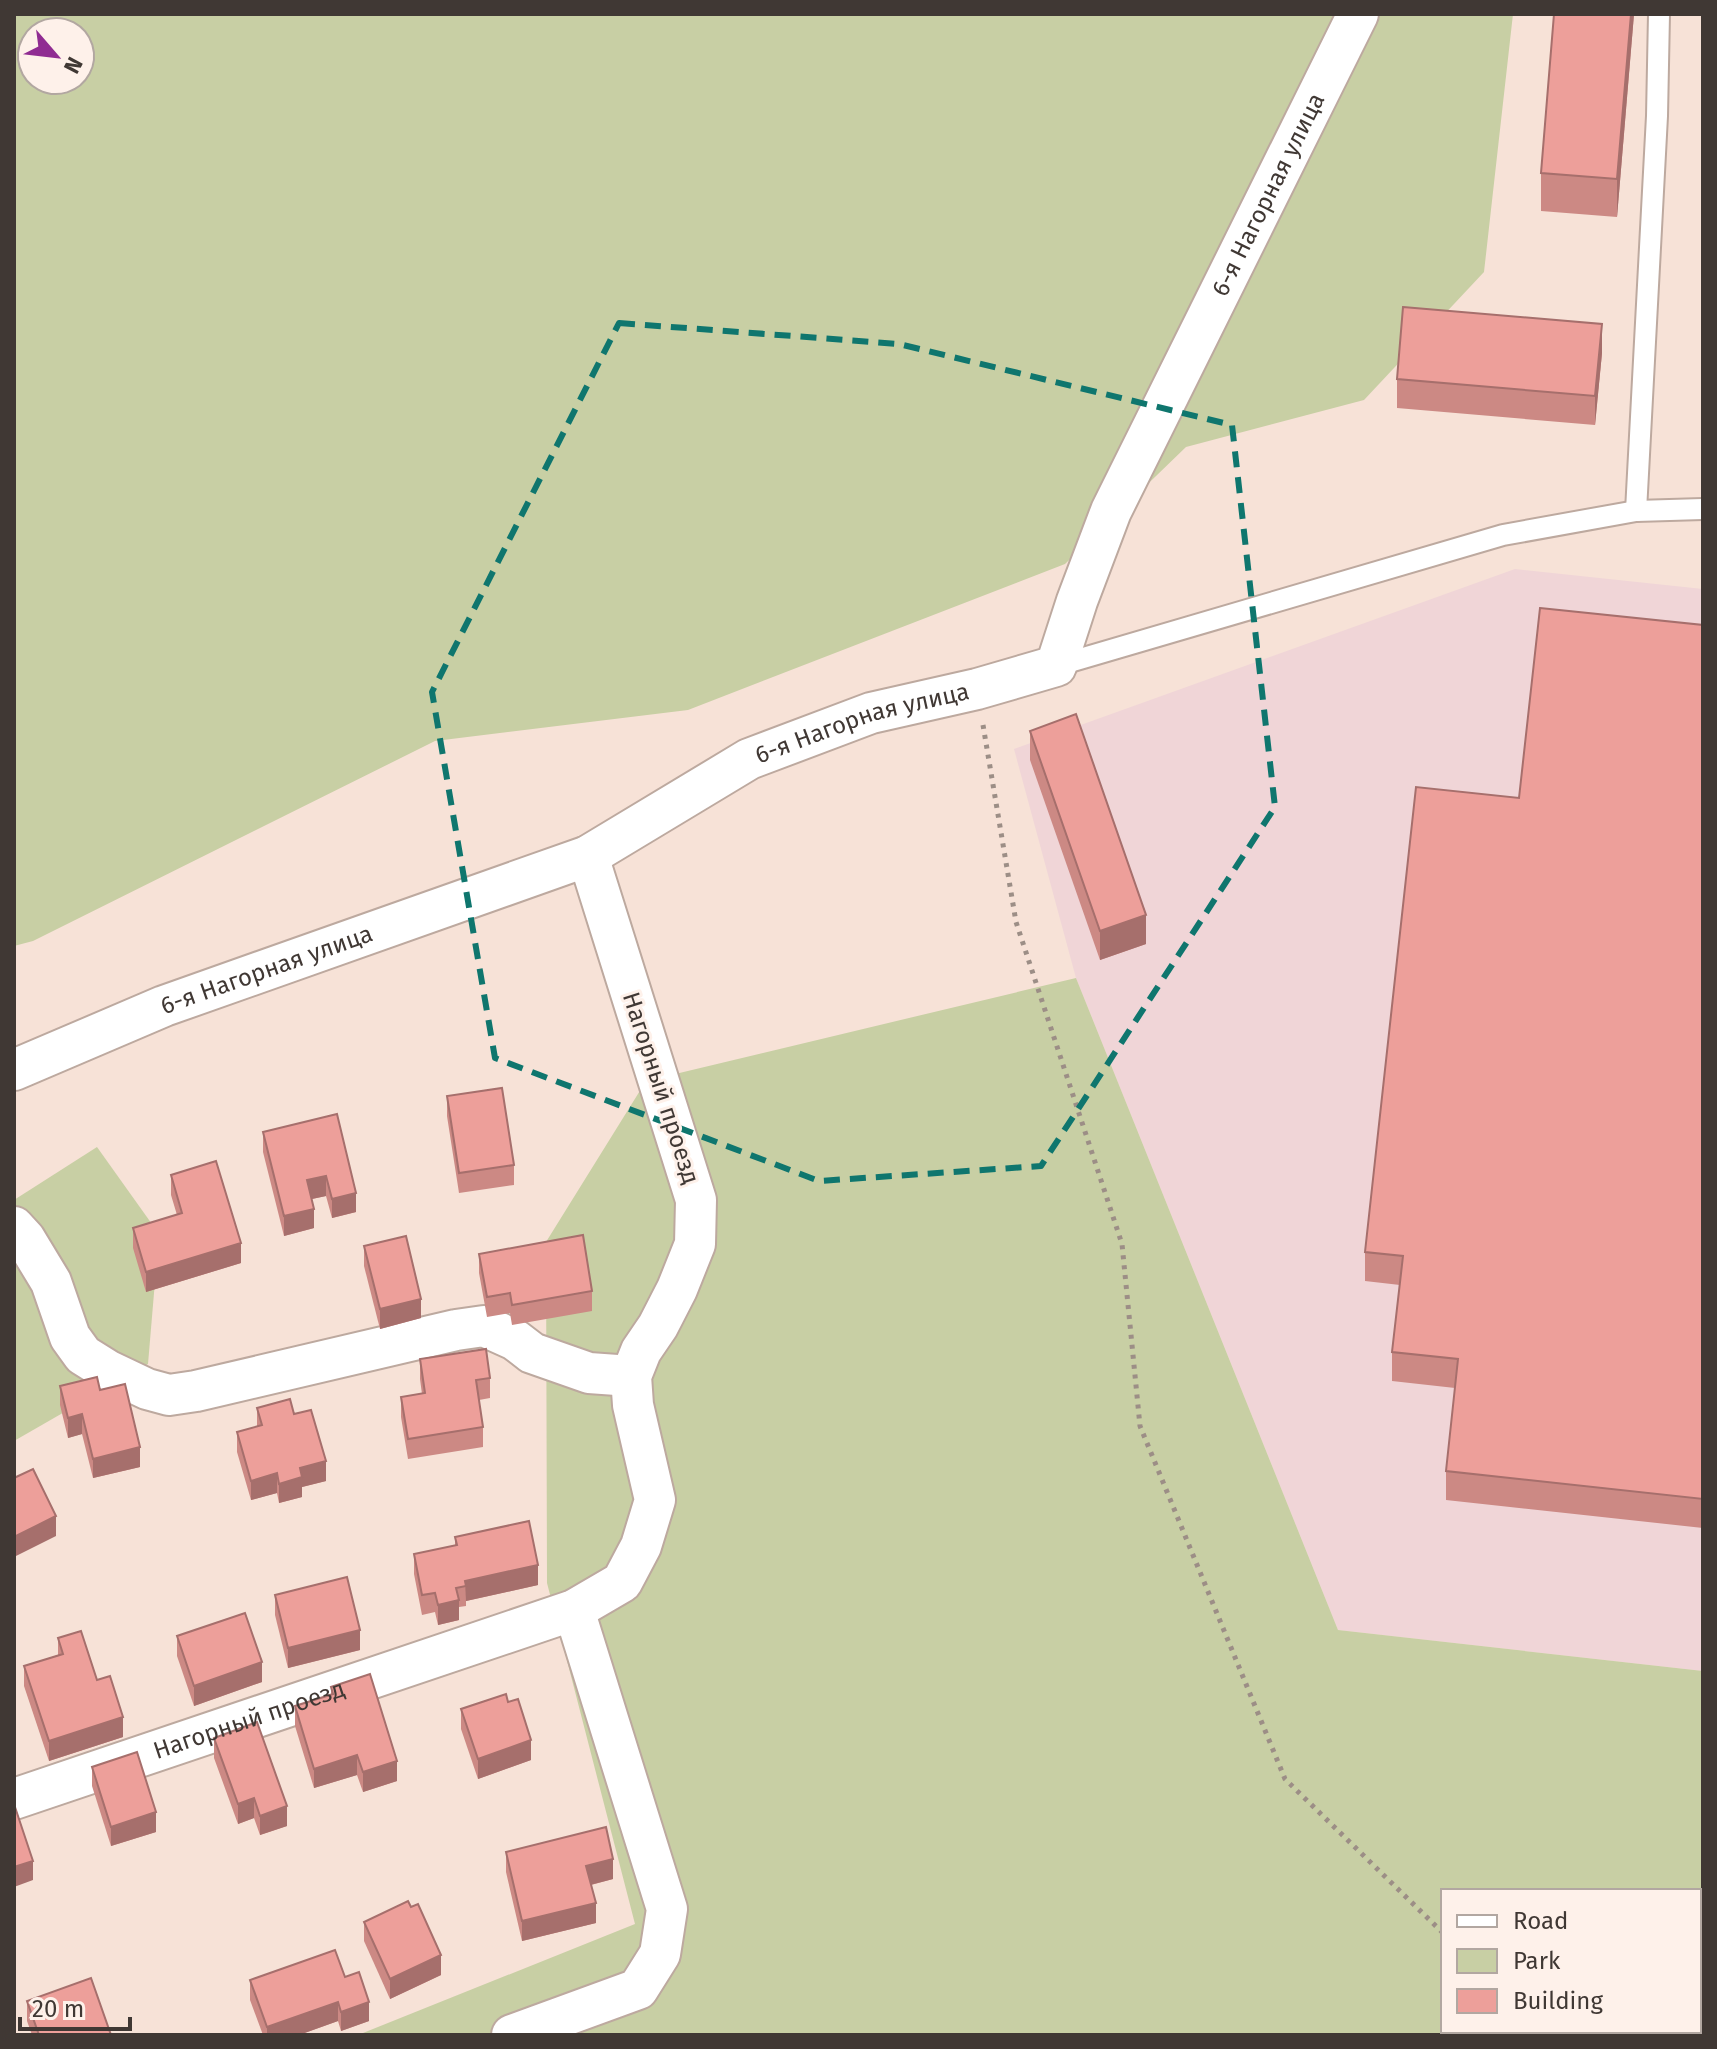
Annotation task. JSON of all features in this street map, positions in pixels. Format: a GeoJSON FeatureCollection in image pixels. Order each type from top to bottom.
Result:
{"type":"FeatureCollection","features":[{"type":"Feature","properties":{"kind":"street","name":"6-я Нагорная улица"},"geometry":{"type":"LineString","coordinates":[[14,1070],[164,1006],[588,856],[749,759],[871,713],[977,689],[1056,666],[1111,511],[1358,14]]}},
{"type":"Feature","properties":{"kind":"street","name":"Нагорный проезд"},"geometry":{"type":"LineString","coordinates":[[14,1799],[574,1610],[622,1582],[641,1546],[655,1500],[633,1405],[631,1376],[641,1351],[677,1289],[695,1244],[696,1200],[588,856]]}},
{"type":"Feature","properties":{"kind":"street"},"geometry":{"type":"LineString","coordinates":[[14,1227],[25,1239],[51,1282],[70,1337],[83,1355],[147,1389],[169,1395],[484,1326],[515,1340],[532,1353],[589,1373],[631,1376]]}},
{"type":"Feature","properties":{"kind":"street"},"geometry":{"type":"LineString","coordinates":[[512,2035],[638,1989],[660,1954],[667,1909],[574,1610]]}},
{"type":"Feature","properties":{"kind":"lane"},"geometry":{"type":"LineString","coordinates":[[1636,511],[1657,116],[1659,14]]}},
{"type":"Feature","properties":{"kind":"lane"},"geometry":{"type":"LineString","coordinates":[[1056,666],[1503,535],[1636,511],[1703,509]]}},
{"type":"Feature","properties":{"kind":"path"},"geometry":{"type":"LineString","coordinates":[[977,689],[1016,922],[1122,1244],[1140,1426],[1285,1779],[1441,1931]]}},
{"type":"Feature","properties":{"kind":"highlighted area"},"geometry":{"type":"Polygon","coordinates":[[[619,323],[899,344],[1232,425],[1275,807],[1041,1166],[819,1181],[495,1058],[432,692],[619,323]]]}},
{"type":"Feature","properties":{"kind":"shaded area"},"geometry":{"type":"Polygon","coordinates":[[[1515,569],[1703,589],[1703,1671],[1338,1630],[1076,978],[1014,749],[1515,569]]]}},
{"type":"Feature","properties":{"kind":"green space"},"geometry":{"type":"Polygon","coordinates":[[[14,14],[1513,14],[1484,272],[1364,400],[1186,447],[1065,564],[688,710],[435,741],[33,941],[14,946],[14,14]]]}},
{"type":"Feature","properties":{"kind":"green space"},"geometry":{"type":"Polygon","coordinates":[[[1076,978],[1338,1630],[1703,1671],[1703,2035],[358,2035],[635,1924],[547,1583],[546,1242],[646,1081],[1076,978]]]}},
{"type":"Feature","properties":{"kind":"green space"},"geometry":{"type":"Polygon","coordinates":[[[97,1147],[159,1234],[148,1364],[14,1441],[14,1200],[97,1147]]]}},
{"type":"Feature","properties":{"kind":"building"},"geometry":{"type":"Polygon","coordinates":[[[1554,14],[1631,14],[1617,179],[1541,173],[1554,14]]]}},
{"type":"Feature","properties":{"kind":"building"},"geometry":{"type":"Polygon","coordinates":[[[1403,307],[1602,324],[1595,396],[1397,379],[1403,307]]]}},
{"type":"Feature","properties":{"kind":"building"},"geometry":{"type":"Polygon","coordinates":[[[1540,608],[1703,625],[1703,1499],[1446,1471],[1458,1359],[1392,1352],[1403,1256],[1365,1252],[1416,787],[1519,798],[1540,608]]]}},
{"type":"Feature","properties":{"kind":"building"},"geometry":{"type":"Polygon","coordinates":[[[1076,714],[1146,915],[1100,931],[1030,731],[1076,714]]]}},
{"type":"Feature","properties":{"kind":"building"},"geometry":{"type":"Polygon","coordinates":[[[502,1088],[514,1165],[459,1173],[447,1096],[502,1088]]]}},
{"type":"Feature","properties":{"kind":"building"},"geometry":{"type":"Polygon","coordinates":[[[337,1114],[356,1193],[332,1199],[326,1176],[307,1180],[314,1209],[284,1216],[263,1132],[337,1114]]]}},
{"type":"Feature","properties":{"kind":"building"},"geometry":{"type":"Polygon","coordinates":[[[216,1161],[241,1243],[146,1272],[133,1228],[182,1213],[171,1175],[216,1161]]]}},
{"type":"Feature","properties":{"kind":"building"},"geometry":{"type":"Polygon","coordinates":[[[583,1235],[592,1291],[512,1305],[510,1293],[487,1297],[479,1254],[583,1235]]]}},
{"type":"Feature","properties":{"kind":"building"},"geometry":{"type":"Polygon","coordinates":[[[406,1236],[421,1299],[380,1309],[364,1246],[406,1236]]]}},
{"type":"Feature","properties":{"kind":"building"},"geometry":{"type":"Polygon","coordinates":[[[486,1349],[490,1378],[476,1380],[483,1427],[408,1439],[401,1397],[425,1393],[420,1359],[486,1349]]]}},
{"type":"Feature","properties":{"kind":"building"},"geometry":{"type":"Polygon","coordinates":[[[97,1377],[100,1390],[125,1384],[140,1447],[93,1459],[82,1414],[68,1418],[60,1386],[97,1377]]]}},
{"type":"Feature","properties":{"kind":"building"},"geometry":{"type":"Polygon","coordinates":[[[290,1399],[294,1414],[311,1410],[326,1461],[300,1468],[302,1477],[279,1484],[277,1473],[251,1481],[237,1432],[262,1425],[257,1408],[290,1399]]]}},
{"type":"Feature","properties":{"kind":"building"},"geometry":{"type":"Polygon","coordinates":[[[33,1469],[56,1516],[14,1537],[14,1478],[33,1469]]]}},
{"type":"Feature","properties":{"kind":"building"},"geometry":{"type":"Polygon","coordinates":[[[529,1521],[538,1565],[465,1581],[466,1586],[456,1588],[459,1600],[438,1605],[435,1593],[422,1595],[414,1554],[457,1545],[455,1537],[529,1521]]]}},
{"type":"Feature","properties":{"kind":"building"},"geometry":{"type":"Polygon","coordinates":[[[347,1577],[360,1630],[288,1648],[275,1595],[347,1577]]]}},
{"type":"Feature","properties":{"kind":"building"},"geometry":{"type":"Polygon","coordinates":[[[245,1613],[262,1662],[194,1686],[177,1636],[245,1613]]]}},
{"type":"Feature","properties":{"kind":"building"},"geometry":{"type":"Polygon","coordinates":[[[81,1631],[97,1680],[110,1676],[123,1717],[49,1741],[24,1666],[63,1654],[58,1638],[81,1631]]]}},
{"type":"Feature","properties":{"kind":"building"},"geometry":{"type":"Polygon","coordinates":[[[370,1674],[397,1761],[363,1772],[357,1755],[314,1769],[295,1706],[333,1694],[331,1687],[370,1674]]]}},
{"type":"Feature","properties":{"kind":"building"},"geometry":{"type":"Polygon","coordinates":[[[506,1694],[508,1702],[518,1699],[531,1740],[478,1759],[461,1709],[506,1694]]]}},
{"type":"Feature","properties":{"kind":"building"},"geometry":{"type":"Polygon","coordinates":[[[257,1722],[287,1806],[260,1816],[254,1798],[238,1804],[214,1738],[257,1722]]]}},
{"type":"Feature","properties":{"kind":"building"},"geometry":{"type":"Polygon","coordinates":[[[137,1752],[156,1812],[111,1827],[92,1767],[137,1752]]]}},
{"type":"Feature","properties":{"kind":"building"},"geometry":{"type":"Polygon","coordinates":[[[14,1804],[33,1861],[14,1867],[14,1804]]]}},
{"type":"Feature","properties":{"kind":"building"},"geometry":{"type":"Polygon","coordinates":[[[606,1827],[613,1859],[586,1866],[596,1903],[522,1921],[506,1852],[606,1827]]]}},
{"type":"Feature","properties":{"kind":"building"},"geometry":{"type":"Polygon","coordinates":[[[408,1901],[411,1907],[418,1904],[441,1955],[390,1979],[364,1922],[408,1901]]]}},
{"type":"Feature","properties":{"kind":"building"},"geometry":{"type":"Polygon","coordinates":[[[335,1950],[345,1977],[359,1972],[369,2002],[341,2012],[338,2002],[267,2027],[250,1980],[335,1950]]]}},
{"type":"Feature","properties":{"kind":"building"},"geometry":{"type":"Polygon","coordinates":[[[91,1978],[111,2035],[39,2035],[27,2001],[91,1978]]]}}]}
